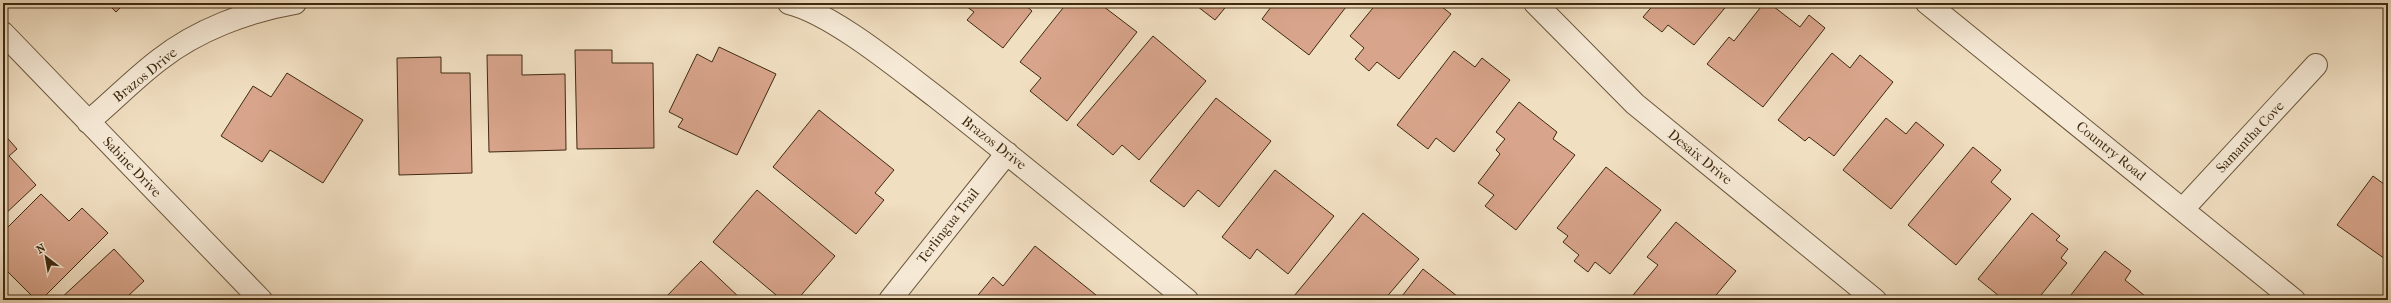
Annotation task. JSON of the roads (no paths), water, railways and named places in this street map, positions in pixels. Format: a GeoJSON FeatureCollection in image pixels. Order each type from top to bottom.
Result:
{"type":"FeatureCollection","features":[{"type":"Feature","properties":{"kind":"street","name":"Brazos Drive"},"geometry":{"type":"LineString","coordinates":[[88,122],[160,60],[196,36],[234,20],[295,3]]}},
{"type":"Feature","properties":{"kind":"street","name":"Brazos Drive"},"geometry":{"type":"LineString","coordinates":[[789,3],[805,7],[858,40],[908,76],[1007,153],[1187,300]]}},
{"type":"Feature","properties":{"kind":"street","name":"Desaix Drive"},"geometry":{"type":"LineString","coordinates":[[1535,3],[1635,104],[1875,300]]}},
{"type":"Feature","properties":{"kind":"street","name":"Country Road"},"geometry":{"type":"LineString","coordinates":[[1927,3],[2294,300]]}},
{"type":"Feature","properties":{"kind":"street","name":"Sabine Drive"},"geometry":{"type":"LineString","coordinates":[[3,33],[261,300]]}},
{"type":"Feature","properties":{"kind":"street","name":"Samantha Cove"},"geometry":{"type":"LineString","coordinates":[[2184,210],[2316,65]]}},
{"type":"Feature","properties":{"kind":"street","name":"Terlingua Trail"},"geometry":{"type":"LineString","coordinates":[[890,300],[1007,153]]}}]}
